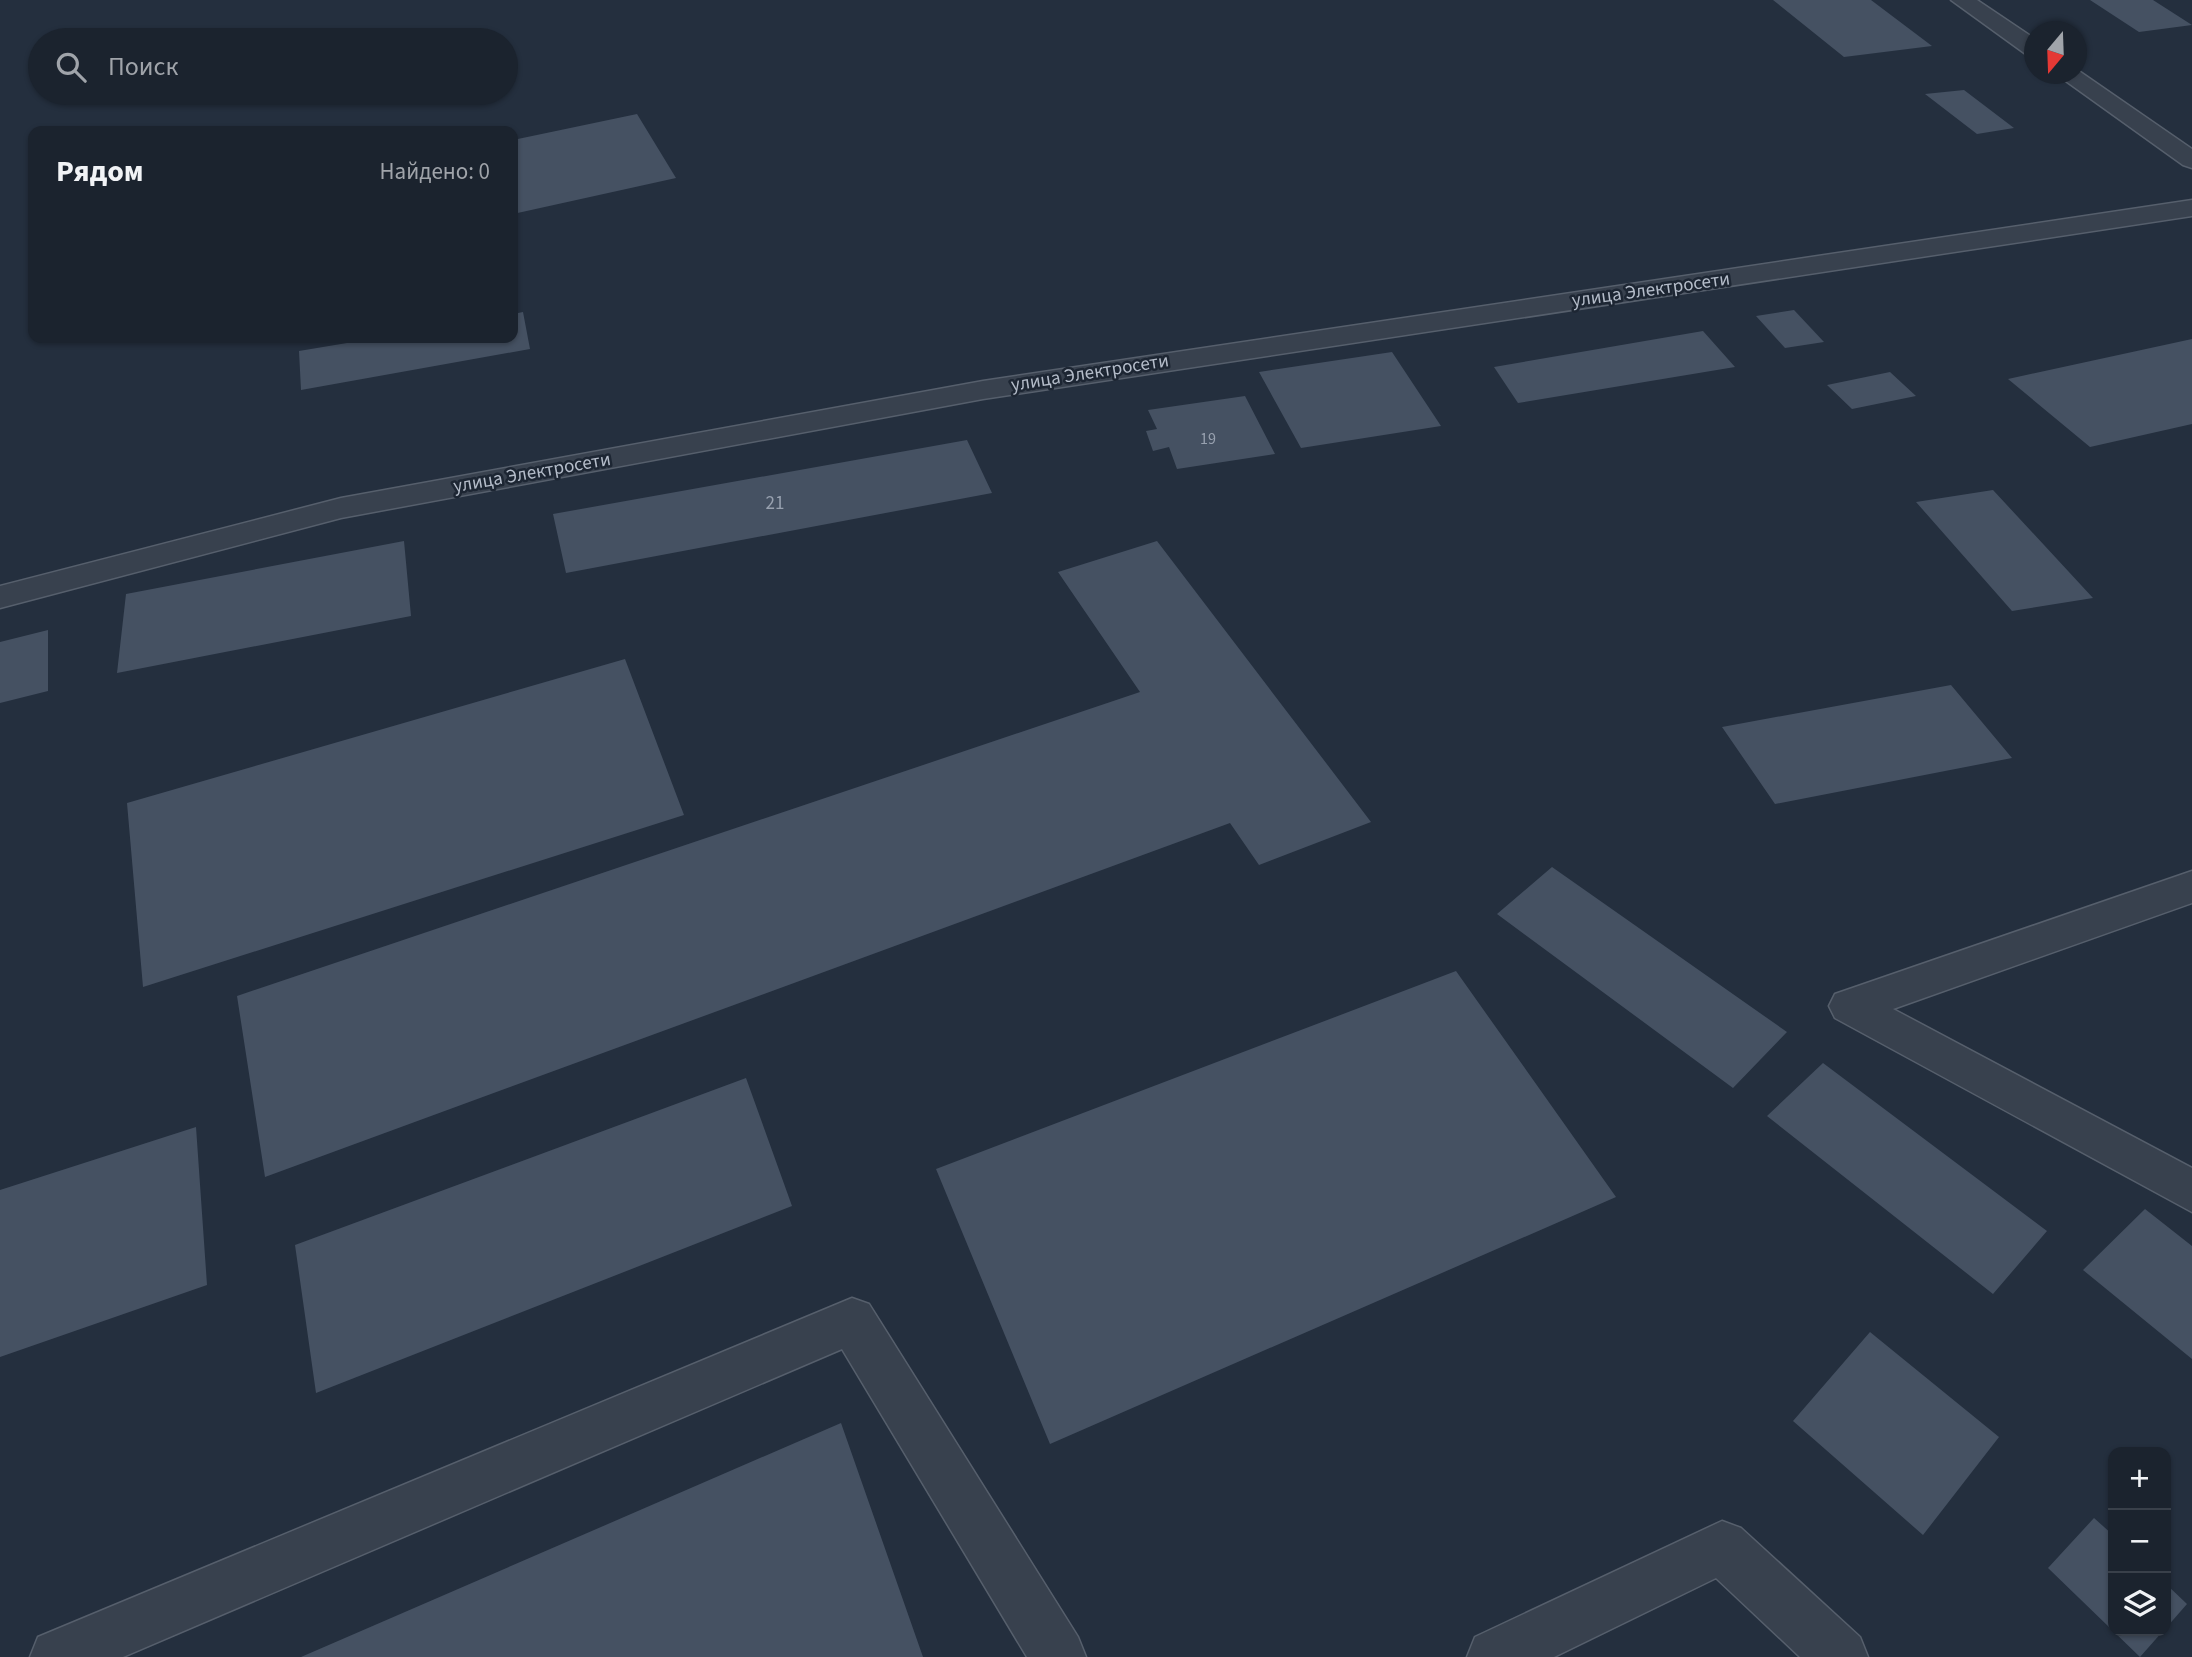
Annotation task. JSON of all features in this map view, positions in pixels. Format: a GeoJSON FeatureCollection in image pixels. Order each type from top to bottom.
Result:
{"type":"FeatureCollection","features":[{"type":"Feature","properties":{"kind":"street"},"geometry":{"type":"LineString","coordinates":[[1962,0],[2024,42]]}},
{"type":"Feature","properties":{"kind":"street"},"geometry":{"type":"LineString","coordinates":[[2082,84],[2192,160]]}},
{"type":"Feature","properties":{"kind":"street","name":"улица Электросети"},"geometry":{"type":"LineString","coordinates":[[0,597],[341,508],[983,390],[2192,208]]}},
{"type":"Feature","properties":{"kind":"street"},"geometry":{"type":"LineString","coordinates":[[2192,887],[1850,1006],[2192,1191]]}},
{"type":"Feature","properties":{"kind":"street"},"geometry":{"type":"LineString","coordinates":[[58,1657],[852,1321],[1058,1657]]}},
{"type":"Feature","properties":{"kind":"street"},"geometry":{"type":"LineString","coordinates":[[1495,1657],[1722,1547],[1840,1657]]}},
{"type":"Feature","properties":{"kind":"building"},"geometry":{"type":"Polygon","coordinates":[[[1773,0],[1871,0],[1932,46],[1844,57],[1773,0]]]}},
{"type":"Feature","properties":{"kind":"building"},"geometry":{"type":"Polygon","coordinates":[[[2090,0],[2153,0],[2192,25],[2139,32],[2090,0]]]}},
{"type":"Feature","properties":{"kind":"building"},"geometry":{"type":"Polygon","coordinates":[[[1964,90],[2014,128],[1977,134],[1925,94],[1964,90]]]}},
{"type":"Feature","properties":{"kind":"building"},"geometry":{"type":"Polygon","coordinates":[[[637,114],[676,178],[518,213],[518,139],[637,114]]]}},
{"type":"Feature","properties":{"kind":"building"},"geometry":{"type":"Polygon","coordinates":[[[1794,310],[1824,342],[1785,348],[1756,316],[1794,310]]]}},
{"type":"Feature","properties":{"kind":"building"},"geometry":{"type":"Polygon","coordinates":[[[523,312],[530,349],[301,390],[299,351],[347,343],[518,343],[518,313],[523,312]]]}},
{"type":"Feature","properties":{"kind":"building"},"geometry":{"type":"Polygon","coordinates":[[[1703,331],[1735,367],[1518,403],[1494,367],[1703,331]]]}},
{"type":"Feature","properties":{"kind":"building"},"geometry":{"type":"Polygon","coordinates":[[[2192,339],[2192,424],[2090,447],[2008,379],[2192,339]]]}},
{"type":"Feature","properties":{"kind":"building"},"geometry":{"type":"Polygon","coordinates":[[[1392,352],[1441,426],[1301,448],[1259,372],[1392,352]]]}},
{"type":"Feature","properties":{"kind":"building"},"geometry":{"type":"Polygon","coordinates":[[[1890,372],[1916,396],[1852,409],[1827,385],[1890,372]]]}},
{"type":"Feature","properties":{"kind":"building"},"geometry":{"type":"Polygon","coordinates":[[[1245,396],[1275,454],[1177,469],[1169,447],[1153,451],[1146,431],[1157,429],[1148,410],[1245,396]]]}},
{"type":"Feature","properties":{"kind":"building"},"geometry":{"type":"Polygon","coordinates":[[[967,440],[992,493],[566,573],[553,514],[967,440]]]}},
{"type":"Feature","properties":{"kind":"building"},"geometry":{"type":"Polygon","coordinates":[[[1993,490],[2093,598],[2012,611],[1916,502],[1993,490]]]}},
{"type":"Feature","properties":{"kind":"building"},"geometry":{"type":"Polygon","coordinates":[[[404,541],[411,616],[117,673],[126,594],[404,541]]]}},
{"type":"Feature","properties":{"kind":"building"},"geometry":{"type":"Polygon","coordinates":[[[1157,541],[1371,822],[1259,865],[1230,823],[265,1177],[237,996],[1140,692],[1058,572],[1157,541]]]}},
{"type":"Feature","properties":{"kind":"building"},"geometry":{"type":"Polygon","coordinates":[[[48,630],[48,691],[0,703],[0,642],[48,630]]]}},
{"type":"Feature","properties":{"kind":"building"},"geometry":{"type":"Polygon","coordinates":[[[625,659],[684,815],[143,987],[127,803],[625,659]]]}},
{"type":"Feature","properties":{"kind":"building"},"geometry":{"type":"Polygon","coordinates":[[[1951,685],[2012,758],[1775,804],[1722,727],[1951,685]]]}},
{"type":"Feature","properties":{"kind":"building"},"geometry":{"type":"Polygon","coordinates":[[[1552,867],[1787,1032],[1733,1088],[1497,914],[1552,867]]]}},
{"type":"Feature","properties":{"kind":"building"},"geometry":{"type":"Polygon","coordinates":[[[1456,971],[1616,1197],[1050,1444],[936,1169],[1456,971]]]}},
{"type":"Feature","properties":{"kind":"building"},"geometry":{"type":"Polygon","coordinates":[[[1823,1063],[2047,1231],[1993,1294],[1767,1116],[1823,1063]]]}},
{"type":"Feature","properties":{"kind":"building"},"geometry":{"type":"Polygon","coordinates":[[[746,1078],[792,1206],[316,1393],[295,1245],[746,1078]]]}},
{"type":"Feature","properties":{"kind":"building"},"geometry":{"type":"Polygon","coordinates":[[[196,1127],[207,1285],[0,1357],[0,1190],[196,1127]]]}},
{"type":"Feature","properties":{"kind":"building"},"geometry":{"type":"Polygon","coordinates":[[[2145,1209],[2192,1246],[2192,1359],[2083,1270],[2145,1209]]]}},
{"type":"Feature","properties":{"kind":"building"},"geometry":{"type":"Polygon","coordinates":[[[1870,1332],[1999,1437],[1923,1535],[1793,1421],[1870,1332]]]}},
{"type":"Feature","properties":{"kind":"building"},"geometry":{"type":"Polygon","coordinates":[[[841,1423],[923,1657],[301,1657],[841,1423]]]}},
{"type":"Feature","properties":{"kind":"building"},"geometry":{"type":"Polygon","coordinates":[[[2094,1518],[2108,1531],[2108,1626],[2048,1568],[2094,1518]]]}},
{"type":"Feature","properties":{"kind":"building"},"geometry":{"type":"Polygon","coordinates":[[[2171,1589],[2187,1604],[2171,1622],[2171,1589]]]}},
{"type":"Feature","properties":{"kind":"building"},"geometry":{"type":"Polygon","coordinates":[[[2118,1636],[2159,1636],[2140,1657],[2118,1636]]]}}]}
